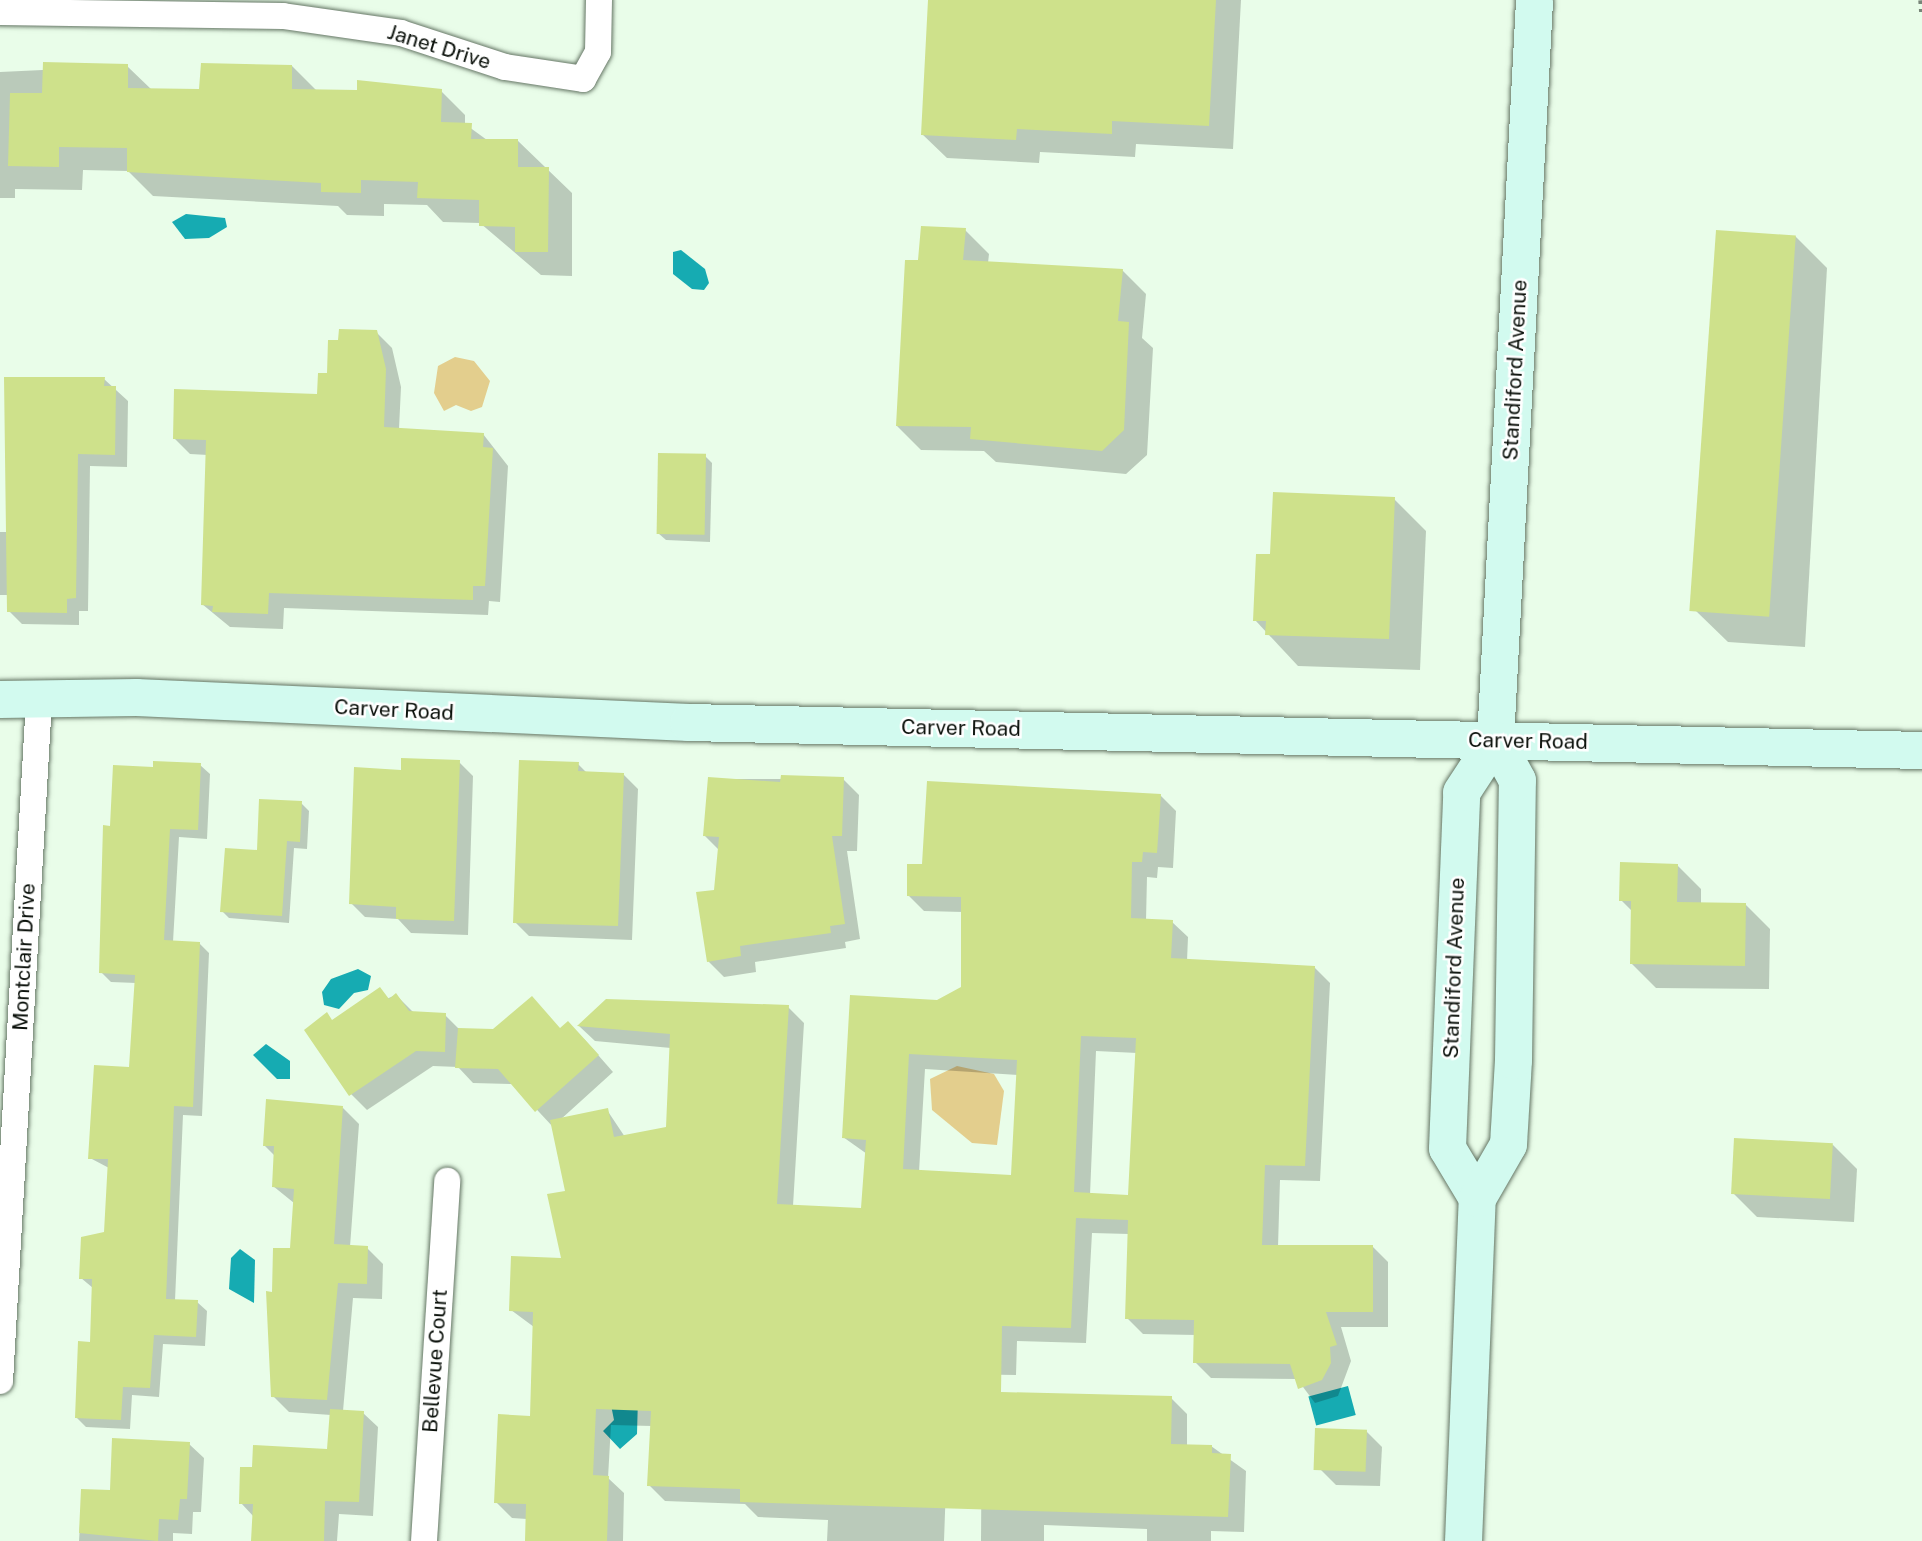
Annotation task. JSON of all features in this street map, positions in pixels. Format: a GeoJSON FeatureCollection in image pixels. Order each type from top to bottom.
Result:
{"type":"FeatureCollection","features":[{"type":"Feature","properties":{"kind":"main road","name":"Standiford Avenue"},"geometry":{"type":"LineString","coordinates":[[1477,1198],[1447,1148],[1461,792],[1495,740],[1534,0]]}},
{"type":"Feature","properties":{"kind":"main road","name":"Carver Road"},"geometry":{"type":"LineString","coordinates":[[0,699],[136,697],[688,722],[1922,750]]}},
{"type":"Feature","properties":{"kind":"main road"},"geometry":{"type":"LineString","coordinates":[[1463,1541],[1477,1198],[1508,1144],[1513,1060],[1517,780],[1495,740]]}},
{"type":"Feature","properties":{"kind":"street","name":"Janet Drive"},"geometry":{"type":"LineString","coordinates":[[0,12],[283,16],[401,33],[505,68],[583,79],[598,52],[599,0]]}},
{"type":"Feature","properties":{"kind":"street","name":"Montclair Drive"},"geometry":{"type":"LineString","coordinates":[[0,1381],[39,700]]}},
{"type":"Feature","properties":{"kind":"street","name":"Bellevue Court"},"geometry":{"type":"LineString","coordinates":[[424,1541],[447,1181]]}},
{"type":"Feature","properties":{"kind":"path"},"geometry":{"type":"LineString","coordinates":[[1921,0],[1922,15]]}},
{"type":"Feature","properties":{"kind":"shaded area"},"geometry":{"type":"Polygon","coordinates":[[[455,357],[474,361],[490,381],[482,407],[471,411],[456,405],[444,411],[434,393],[438,366],[455,357]]]}},
{"type":"Feature","properties":{"kind":"shaded area"},"geometry":{"type":"Polygon","coordinates":[[[957,1066],[994,1074],[1004,1091],[997,1145],[972,1143],[932,1110],[930,1079],[957,1066]]]}},
{"type":"Feature","properties":{"kind":"water"},"geometry":{"type":"Polygon","coordinates":[[[186,214],[225,218],[227,227],[209,238],[185,239],[172,222],[186,214]]]}},
{"type":"Feature","properties":{"kind":"water"},"geometry":{"type":"Polygon","coordinates":[[[681,250],[705,269],[709,283],[704,290],[692,289],[673,274],[673,252],[681,250]]]}},
{"type":"Feature","properties":{"kind":"water"},"geometry":{"type":"Polygon","coordinates":[[[358,969],[371,976],[368,990],[354,993],[339,1009],[324,1005],[322,992],[331,979],[358,969]]]}},
{"type":"Feature","properties":{"kind":"water"},"geometry":{"type":"Polygon","coordinates":[[[266,1044],[290,1061],[290,1079],[277,1079],[253,1055],[266,1044]]]}},
{"type":"Feature","properties":{"kind":"water"},"geometry":{"type":"Polygon","coordinates":[[[240,1249],[255,1260],[254,1303],[229,1289],[231,1258],[240,1249]]]}},
{"type":"Feature","properties":{"kind":"water"},"geometry":{"type":"Polygon","coordinates":[[[1348,1386],[1356,1415],[1316,1426],[1308,1397],[1348,1386]]]}},
{"type":"Feature","properties":{"kind":"water"},"geometry":{"type":"Polygon","coordinates":[[[638,1398],[637,1434],[620,1449],[603,1431],[614,1420],[611,1405],[638,1398]]]}},
{"type":"Feature","properties":{"kind":"building"},"geometry":{"type":"Polygon","coordinates":[[[928,0],[1216,0],[1209,126],[1112,121],[1112,134],[1017,129],[1016,140],[921,135],[928,0]]]}},
{"type":"Feature","properties":{"kind":"building"},"geometry":{"type":"Polygon","coordinates":[[[43,62],[128,64],[128,88],[199,89],[201,63],[292,65],[292,89],[357,90],[357,80],[442,89],[441,122],[472,123],[471,139],[518,139],[518,167],[549,167],[548,252],[515,252],[515,227],[479,226],[479,200],[417,198],[418,182],[361,180],[361,193],[321,192],[321,183],[127,172],[127,148],[59,147],[59,167],[8,166],[10,93],[42,93],[43,62]]]}},
{"type":"Feature","properties":{"kind":"building"},"geometry":{"type":"Polygon","coordinates":[[[921,226],[966,228],[963,260],[1123,269],[1118,321],[1129,322],[1124,430],[1102,451],[970,439],[971,427],[896,426],[905,260],[918,260],[921,226]]]}},
{"type":"Feature","properties":{"kind":"building"},"geometry":{"type":"Polygon","coordinates":[[[1716,230],[1796,236],[1769,617],[1689,611],[1716,230]]]}},
{"type":"Feature","properties":{"kind":"building"},"geometry":{"type":"Polygon","coordinates":[[[339,329],[377,330],[386,369],[384,427],[484,433],[483,447],[493,448],[485,586],[473,586],[473,600],[269,593],[268,614],[212,612],[213,606],[201,605],[206,440],[173,439],[174,389],[317,394],[318,373],[327,373],[328,340],[338,340],[339,329]]]}},
{"type":"Feature","properties":{"kind":"building"},"geometry":{"type":"Polygon","coordinates":[[[4,377],[105,377],[104,386],[116,386],[115,455],[78,454],[76,598],[67,599],[67,613],[7,612],[4,377]]]}},
{"type":"Feature","properties":{"kind":"building"},"geometry":{"type":"Polygon","coordinates":[[[658,453],[706,454],[705,535],[657,534],[658,453]]]}},
{"type":"Feature","properties":{"kind":"building"},"geometry":{"type":"Polygon","coordinates":[[[1273,492],[1395,497],[1389,639],[1265,635],[1266,621],[1253,621],[1256,554],[1270,554],[1273,492]]]}},
{"type":"Feature","properties":{"kind":"building"},"geometry":{"type":"Polygon","coordinates":[[[401,758],[460,760],[454,921],[396,919],[396,907],[349,904],[354,767],[401,770],[401,758]]]}},
{"type":"Feature","properties":{"kind":"building"},"geometry":{"type":"Polygon","coordinates":[[[519,760],[579,762],[578,771],[624,773],[618,926],[513,923],[519,760]]]}},
{"type":"Feature","properties":{"kind":"building"},"geometry":{"type":"Polygon","coordinates":[[[153,761],[201,763],[198,830],[170,829],[164,940],[200,942],[193,1107],[174,1106],[166,1299],[198,1300],[196,1337],[154,1335],[150,1388],[123,1387],[121,1420],[75,1418],[78,1341],[90,1342],[92,1279],[79,1279],[81,1237],[104,1232],[108,1159],[88,1159],[94,1065],[129,1067],[135,975],[99,973],[103,825],[110,826],[113,765],[153,767],[153,761]]]}},
{"type":"Feature","properties":{"kind":"building"},"geometry":{"type":"Polygon","coordinates":[[[781,775],[844,777],[842,836],[832,836],[845,924],[830,926],[831,933],[740,946],[741,956],[707,962],[696,892],[714,890],[719,837],[703,836],[708,777],[780,782],[781,775]]]}},
{"type":"Feature","properties":{"kind":"building"},"geometry":{"type":"Polygon","coordinates":[[[927,781],[1161,794],[1157,853],[1143,852],[1142,862],[1132,862],[1131,918],[1173,920],[1171,958],[1315,966],[1305,1166],[1265,1165],[1262,1245],[1373,1245],[1373,1312],[1326,1312],[1337,1345],[1330,1347],[1331,1363],[1322,1380],[1298,1389],[1290,1364],[1193,1363],[1194,1320],[1125,1319],[1128,1220],[1076,1218],[1071,1328],[1002,1326],[1001,1392],[1172,1396],[1171,1444],[1212,1445],[1212,1453],[1231,1454],[1228,1517],[740,1502],[740,1489],[647,1486],[651,1411],[596,1409],[593,1475],[609,1476],[607,1541],[525,1541],[526,1504],[494,1503],[498,1414],[530,1416],[533,1312],[509,1311],[511,1256],[561,1258],[547,1194],[565,1191],[550,1120],[608,1108],[614,1137],[666,1127],[670,1034],[577,1026],[606,999],[789,1005],[777,1204],[861,1208],[866,1140],[842,1138],[850,995],[937,1000],[961,987],[961,897],[907,896],[907,864],[922,864],[927,781]],[[1081,1036],[1074,1192],[1128,1195],[1136,1038],[1081,1036]],[[909,1054],[903,1169],[1011,1175],[1017,1060],[909,1054]]]}},
{"type":"Feature","properties":{"kind":"building"},"geometry":{"type":"Polygon","coordinates":[[[259,799],[302,801],[300,842],[287,841],[282,916],[220,912],[225,848],[257,850],[259,799]]]}},
{"type":"Feature","properties":{"kind":"building"},"geometry":{"type":"Polygon","coordinates":[[[1620,862],[1678,864],[1677,902],[1746,903],[1745,966],[1630,964],[1631,901],[1619,901],[1620,862]]]}},
{"type":"Feature","properties":{"kind":"building"},"geometry":{"type":"Polygon","coordinates":[[[380,987],[389,999],[396,993],[409,1011],[446,1013],[445,1052],[416,1051],[349,1096],[304,1030],[327,1012],[332,1020],[380,987]]]}},
{"type":"Feature","properties":{"kind":"building"},"geometry":{"type":"Polygon","coordinates":[[[532,996],[560,1028],[568,1021],[599,1055],[535,1112],[498,1069],[455,1068],[458,1028],[493,1029],[532,996]]]}},
{"type":"Feature","properties":{"kind":"building"},"geometry":{"type":"Polygon","coordinates":[[[266,1099],[343,1106],[334,1244],[368,1246],[367,1284],[338,1283],[327,1400],[271,1397],[266,1291],[272,1292],[273,1248],[290,1248],[294,1189],[272,1187],[274,1146],[263,1146],[266,1099]]]}},
{"type":"Feature","properties":{"kind":"building"},"geometry":{"type":"Polygon","coordinates":[[[1734,1138],[1833,1143],[1830,1199],[1731,1194],[1734,1138]]]}},
{"type":"Feature","properties":{"kind":"building"},"geometry":{"type":"Polygon","coordinates":[[[330,1409],[364,1411],[359,1502],[325,1501],[324,1541],[251,1541],[253,1504],[239,1504],[240,1467],[252,1467],[253,1445],[327,1449],[330,1409]]]}},
{"type":"Feature","properties":{"kind":"building"},"geometry":{"type":"Polygon","coordinates":[[[1315,1428],[1367,1430],[1366,1472],[1314,1470],[1315,1428]]]}},
{"type":"Feature","properties":{"kind":"building"},"geometry":{"type":"Polygon","coordinates":[[[112,1438],[190,1442],[187,1499],[180,1499],[178,1520],[159,1519],[158,1541],[79,1533],[81,1489],[110,1490],[112,1438]]]}}]}
